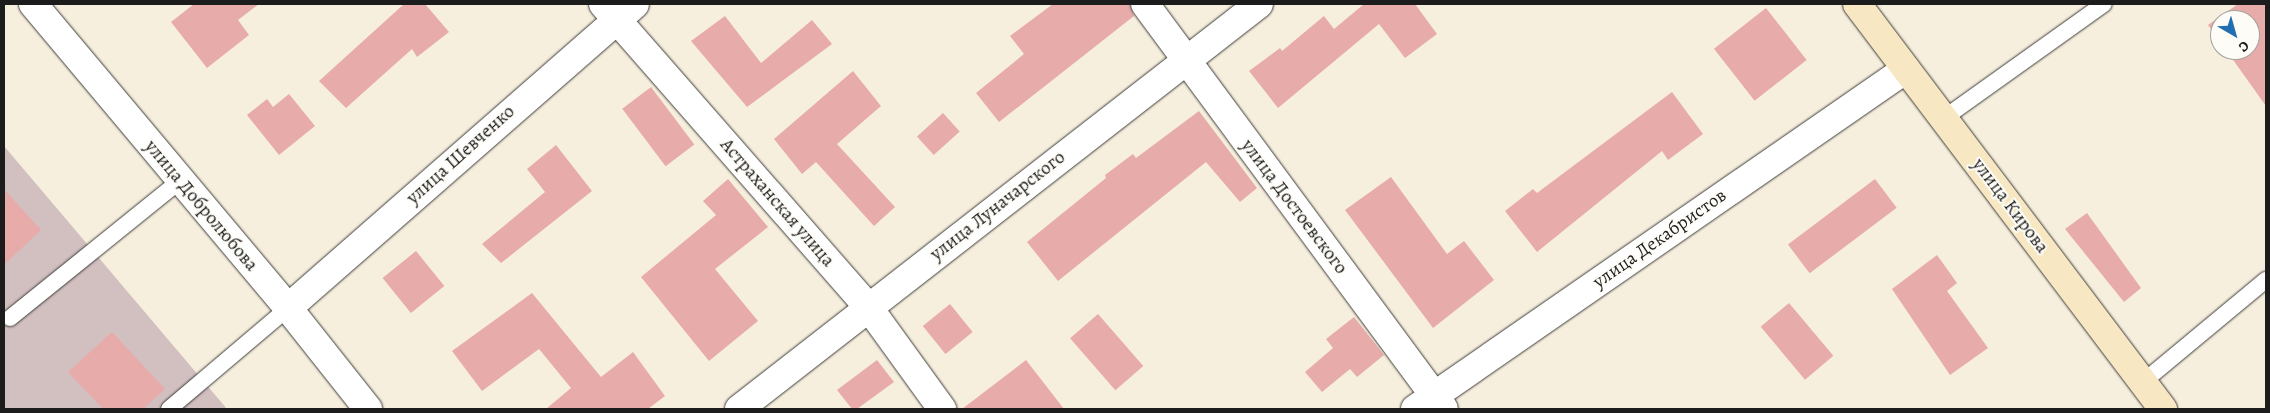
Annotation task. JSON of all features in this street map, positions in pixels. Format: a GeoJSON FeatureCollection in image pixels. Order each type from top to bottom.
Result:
{"type":"FeatureCollection","features":[{"type":"Feature","properties":{"kind":"main road","name":"улица Кирова"},"geometry":{"type":"LineString","coordinates":[[1857,4],[2163,409]]}},
{"type":"Feature","properties":{"kind":"street","name":"улица Добролюбова"},"geometry":{"type":"LineString","coordinates":[[33,4],[288,308],[368,409]]}},
{"type":"Feature","properties":{"kind":"street","name":"улица Достоевского"},"geometry":{"type":"LineString","coordinates":[[1144,4],[1431,405]]}},
{"type":"Feature","properties":{"kind":"street","name":"улица Луначарского"},"geometry":{"type":"LineString","coordinates":[[739,409],[1259,4]]}},
{"type":"Feature","properties":{"kind":"street","name":"Астраханская улица"},"geometry":{"type":"LineString","coordinates":[[617,9],[868,308],[942,409]]}},
{"type":"Feature","properties":{"kind":"street","name":"улица Шевченко"},"geometry":{"type":"LineString","coordinates":[[288,308],[617,9]]}},
{"type":"Feature","properties":{"kind":"street","name":"улица Декабристов"},"geometry":{"type":"LineString","coordinates":[[1431,405],[1906,69]]}},
{"type":"Feature","properties":{"kind":"lane"},"geometry":{"type":"LineString","coordinates":[[1944,118],[2104,4]]}},
{"type":"Feature","properties":{"kind":"lane"},"geometry":{"type":"LineString","coordinates":[[10,318],[180,181]]}},
{"type":"Feature","properties":{"kind":"lane"},"geometry":{"type":"LineString","coordinates":[[2143,382],[2266,280]]}},
{"type":"Feature","properties":{"kind":"lane"},"geometry":{"type":"LineString","coordinates":[[170,409],[288,308]]}},
{"type":"Feature","properties":{"kind":"shaded area"},"geometry":{"type":"Polygon","coordinates":[[[4,146],[227,409],[4,409],[4,146]]]}},
{"type":"Feature","properties":{"kind":"building"},"geometry":{"type":"Polygon","coordinates":[[[194,4],[259,4],[238,20],[249,35],[207,68],[171,22],[194,4]]]}},
{"type":"Feature","properties":{"kind":"building"},"geometry":{"type":"Polygon","coordinates":[[[404,4],[425,4],[449,32],[417,57],[412,49],[346,108],[319,81],[404,4]]]}},
{"type":"Feature","properties":{"kind":"building"},"geometry":{"type":"Polygon","coordinates":[[[1053,4],[1130,4],[1134,16],[999,122],[976,93],[1024,54],[1010,36],[1053,4]]]}},
{"type":"Feature","properties":{"kind":"building"},"geometry":{"type":"Polygon","coordinates":[[[1364,4],[1415,4],[1437,34],[1405,58],[1379,24],[1278,108],[1249,71],[1280,48],[1282,51],[1324,16],[1334,29],[1364,4]]]}},
{"type":"Feature","properties":{"kind":"building"},"geometry":{"type":"Polygon","coordinates":[[[2238,4],[2266,4],[2266,106],[2233,60],[2260,60],[2260,10],[2229,10],[2238,4]]]}},
{"type":"Feature","properties":{"kind":"building"},"geometry":{"type":"Polygon","coordinates":[[[1766,8],[1807,60],[1755,101],[1714,49],[1766,8]]]}},
{"type":"Feature","properties":{"kind":"building"},"geometry":{"type":"Polygon","coordinates":[[[725,16],[761,63],[812,20],[832,44],[747,107],[691,41],[725,16]]]}},
{"type":"Feature","properties":{"kind":"building"},"geometry":{"type":"Polygon","coordinates":[[[853,71],[881,106],[837,144],[895,207],[874,226],[816,162],[802,174],[774,139],[853,71]]]}},
{"type":"Feature","properties":{"kind":"building"},"geometry":{"type":"Polygon","coordinates":[[[651,87],[694,145],[666,166],[622,109],[651,87]]]}},
{"type":"Feature","properties":{"kind":"building"},"geometry":{"type":"Polygon","coordinates":[[[1672,92],[1703,134],[1668,160],[1662,151],[1537,252],[1505,211],[1533,189],[1537,193],[1672,92]]]}},
{"type":"Feature","properties":{"kind":"building"},"geometry":{"type":"Polygon","coordinates":[[[289,94],[315,126],[279,155],[247,115],[267,99],[273,107],[289,94]]]}},
{"type":"Feature","properties":{"kind":"building"},"geometry":{"type":"Polygon","coordinates":[[[1199,111],[1257,188],[1240,202],[1206,162],[1058,281],[1027,242],[1106,178],[1105,175],[1133,154],[1136,158],[1199,111]]]}},
{"type":"Feature","properties":{"kind":"building"},"geometry":{"type":"Polygon","coordinates":[[[943,113],[960,132],[934,155],[917,136],[943,113]]]}},
{"type":"Feature","properties":{"kind":"building"},"geometry":{"type":"Polygon","coordinates":[[[556,145],[592,191],[501,263],[482,244],[545,192],[527,169],[556,145]]]}},
{"type":"Feature","properties":{"kind":"building"},"geometry":{"type":"Polygon","coordinates":[[[1391,177],[1447,254],[1464,241],[1494,280],[1433,328],[1345,210],[1391,177]]]}},
{"type":"Feature","properties":{"kind":"building"},"geometry":{"type":"Polygon","coordinates":[[[728,179],[768,227],[715,269],[758,321],[709,361],[641,277],[716,215],[703,201],[728,179]]]}},
{"type":"Feature","properties":{"kind":"building"},"geometry":{"type":"Polygon","coordinates":[[[1875,179],[1897,208],[1810,273],[1788,245],[1875,179]]]}},
{"type":"Feature","properties":{"kind":"building"},"geometry":{"type":"Polygon","coordinates":[[[4,189],[41,230],[4,265],[4,189]]]}},
{"type":"Feature","properties":{"kind":"building"},"geometry":{"type":"Polygon","coordinates":[[[2087,213],[2141,288],[2124,302],[2065,229],[2087,213]]]}},
{"type":"Feature","properties":{"kind":"building"},"geometry":{"type":"Polygon","coordinates":[[[416,251],[444,286],[411,313],[383,278],[416,251]]]}},
{"type":"Feature","properties":{"kind":"building"},"geometry":{"type":"Polygon","coordinates":[[[1937,255],[1957,283],[1947,291],[1988,348],[1950,375],[1892,289],[1937,255]]]}},
{"type":"Feature","properties":{"kind":"building"},"geometry":{"type":"Polygon","coordinates":[[[532,293],[601,377],[633,352],[665,396],[648,409],[546,409],[571,388],[539,349],[482,391],[452,351],[532,293]]]}},
{"type":"Feature","properties":{"kind":"building"},"geometry":{"type":"Polygon","coordinates":[[[1789,303],[1833,356],[1805,380],[1761,327],[1789,303]]]}},
{"type":"Feature","properties":{"kind":"building"},"geometry":{"type":"Polygon","coordinates":[[[950,304],[973,332],[945,354],[923,326],[950,304]]]}},
{"type":"Feature","properties":{"kind":"building"},"geometry":{"type":"Polygon","coordinates":[[[1098,314],[1143,366],[1115,390],[1070,338],[1098,314]]]}},
{"type":"Feature","properties":{"kind":"building"},"geometry":{"type":"Polygon","coordinates":[[[1354,317],[1384,355],[1357,377],[1350,369],[1322,392],[1305,372],[1333,348],[1326,339],[1354,317]]]}},
{"type":"Feature","properties":{"kind":"building"},"geometry":{"type":"Polygon","coordinates":[[[112,332],[165,389],[143,409],[103,409],[68,372],[112,332]]]}},
{"type":"Feature","properties":{"kind":"building"},"geometry":{"type":"Polygon","coordinates":[[[877,360],[894,382],[857,409],[852,409],[837,390],[877,360]]]}},
{"type":"Feature","properties":{"kind":"building"},"geometry":{"type":"Polygon","coordinates":[[[1026,360],[1064,409],[962,409],[1026,360]]]}}]}
